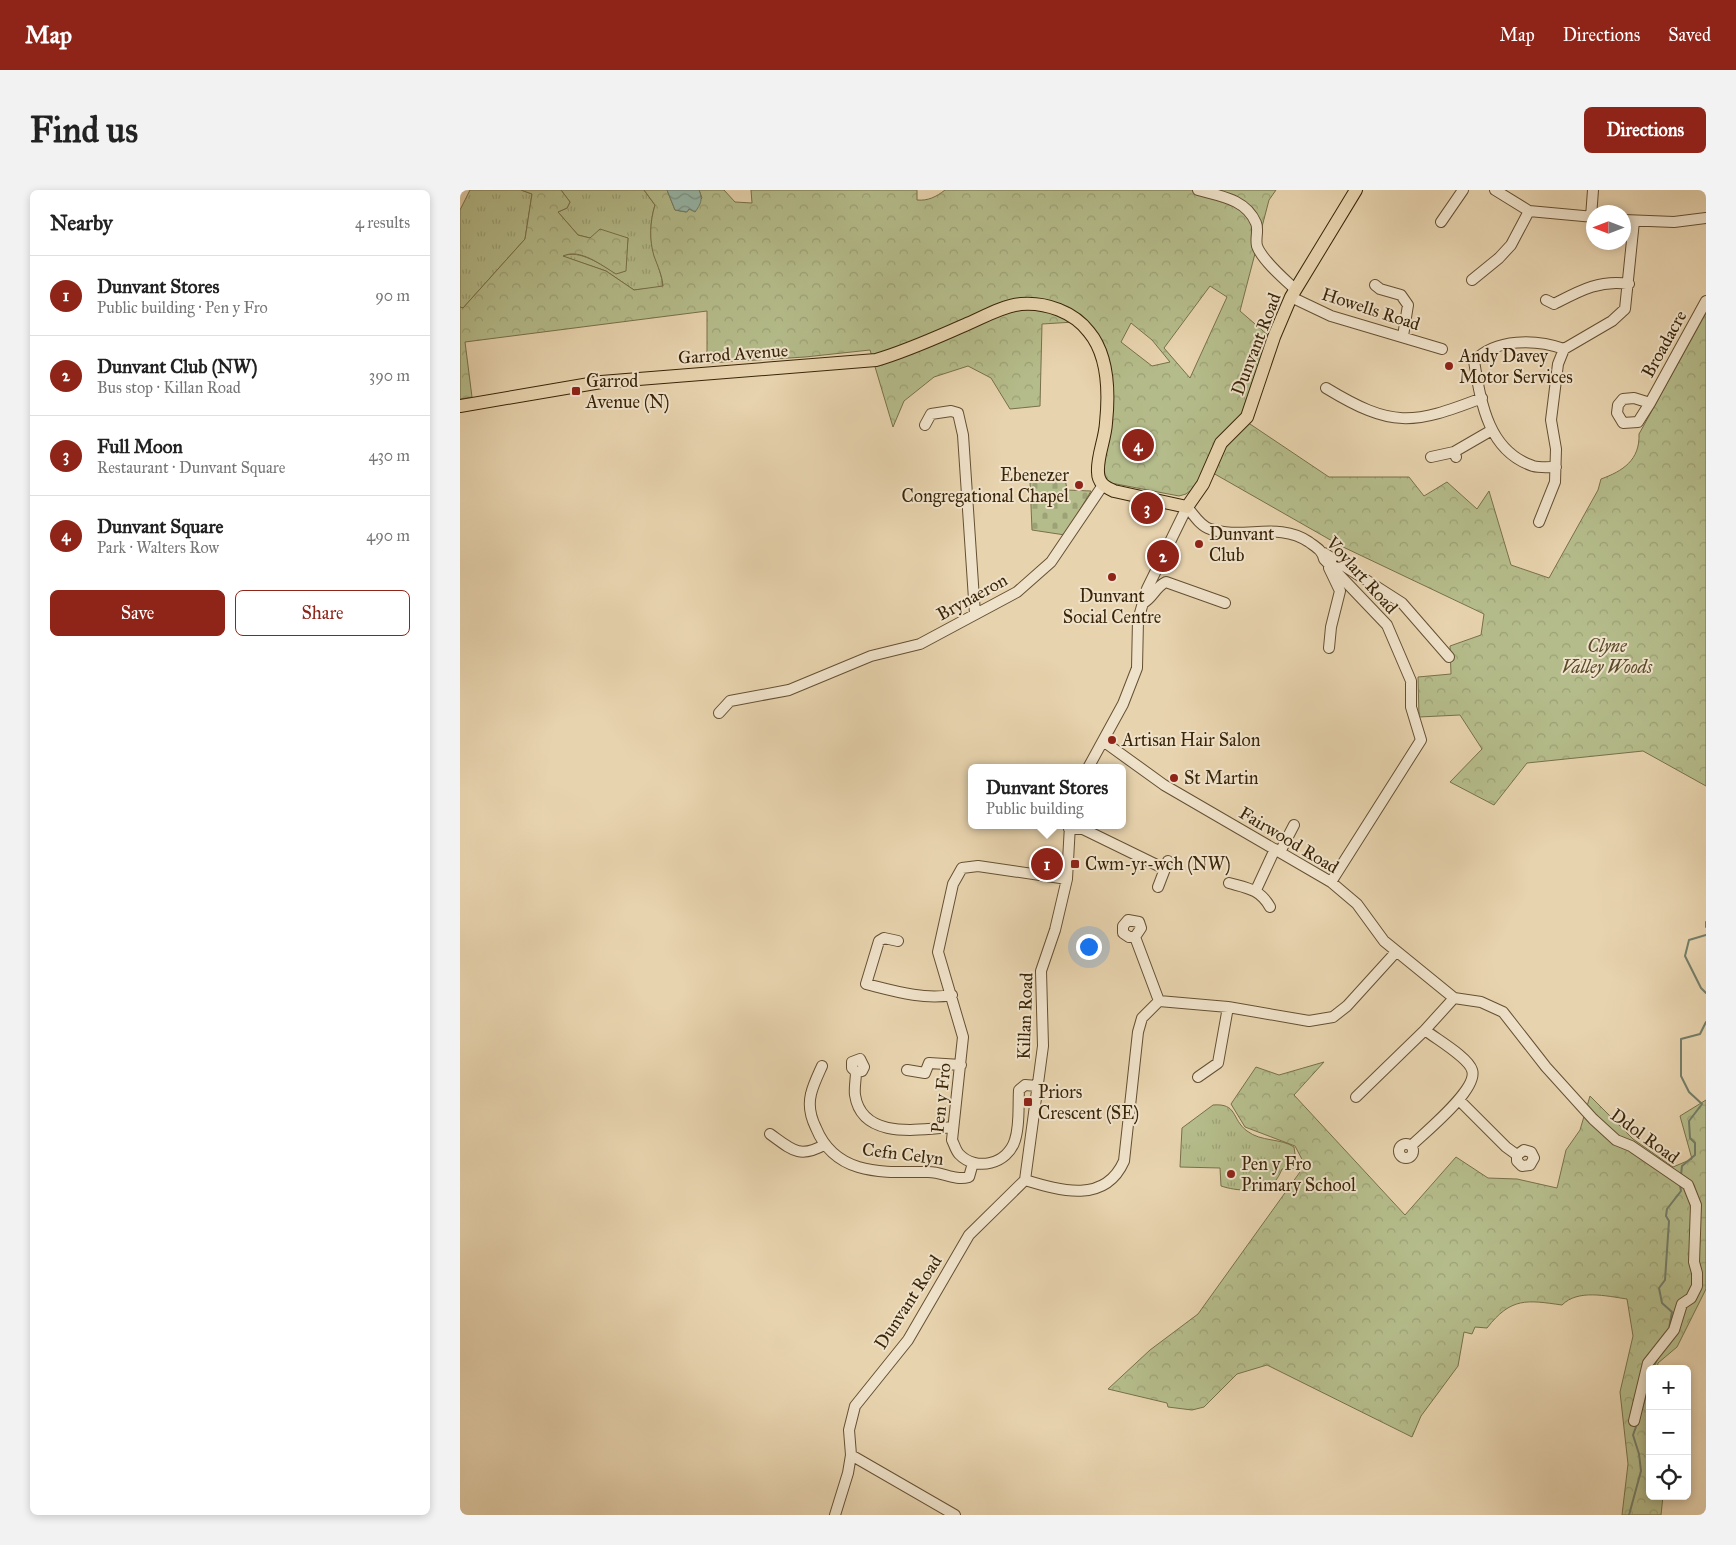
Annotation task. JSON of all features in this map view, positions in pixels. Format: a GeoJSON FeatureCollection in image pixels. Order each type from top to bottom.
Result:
{"type":"FeatureCollection","features":[{"type":"Feature","properties":{"kind":"main road","name":"Dunvant Road"},"geometry":{"type":"LineString","coordinates":[[1187,508],[1203,484],[1221,443],[1247,417],[1274,337],[1293,294],[1356,190]]}},
{"type":"Feature","properties":{"kind":"main road","name":"Garrod Avenue"},"geometry":{"type":"LineString","coordinates":[[460,406],[601,382],[876,360],[908,350],[1000,310],[1020,304],[1042,304],[1061,310],[1075,318],[1089,332],[1105,367],[1106,424],[1098,474],[1103,486]]}},
{"type":"Feature","properties":{"kind":"main road"},"geometry":{"type":"LineString","coordinates":[[1103,486],[1114,491],[1187,508]]}},
{"type":"Feature","properties":{"kind":"street","name":"Howells Road"},"geometry":{"type":"LineString","coordinates":[[1198,190],[1230,198],[1248,210],[1257,224],[1257,247],[1293,294],[1331,316],[1442,349]]}},
{"type":"Feature","properties":{"kind":"street"},"geometry":{"type":"LineString","coordinates":[[1441,222],[1463,190]]}},
{"type":"Feature","properties":{"kind":"street"},"geometry":{"type":"LineString","coordinates":[[1495,190],[1529,211],[1586,216]]}},
{"type":"Feature","properties":{"kind":"street"},"geometry":{"type":"LineString","coordinates":[[1593,205],[1594,190]]}},
{"type":"Feature","properties":{"kind":"street"},"geometry":{"type":"LineString","coordinates":[[1472,280],[1499,258],[1510,245],[1529,211]]}},
{"type":"Feature","properties":{"kind":"street"},"geometry":{"type":"LineString","coordinates":[[1631,220],[1674,222],[1706,218]]}},
{"type":"Feature","properties":{"kind":"street"},"geometry":{"type":"LineString","coordinates":[[1538,523],[1555,482],[1556,449],[1551,420],[1558,364],[1564,349],[1612,321],[1625,309],[1629,284],[1629,250]]}},
{"type":"Feature","properties":{"kind":"street"},"geometry":{"type":"LineString","coordinates":[[1546,300],[1554,304],[1597,284],[1629,284]]}},
{"type":"Feature","properties":{"kind":"street"},"geometry":{"type":"LineString","coordinates":[[1378,291],[1401,295],[1408,304],[1403,336]]}},
{"type":"Feature","properties":{"kind":"street","name":"Broadacre"},"geometry":{"type":"LineString","coordinates":[[1650,403],[1705,305]]}},
{"type":"Feature","properties":{"kind":"street"},"geometry":{"type":"LineString","coordinates":[[1556,467],[1534,466],[1509,454],[1492,430],[1474,362],[1479,356],[1503,344],[1514,342],[1564,349]]}},
{"type":"Feature","properties":{"kind":"street"},"geometry":{"type":"LineString","coordinates":[[1326,388],[1340,392],[1361,408],[1388,417],[1415,419],[1437,416],[1482,398]]}},
{"type":"Feature","properties":{"kind":"street"},"geometry":{"type":"LineString","coordinates":[[925,424],[930,414],[951,411],[958,413],[963,435],[975,614]]}},
{"type":"Feature","properties":{"kind":"street"},"geometry":{"type":"LineString","coordinates":[[1431,457],[1455,455],[1492,430]]}},
{"type":"Feature","properties":{"kind":"street","name":"Brynaeron"},"geometry":{"type":"LineString","coordinates":[[719,713],[730,702],[789,690],[871,656],[920,644],[1017,592],[1051,562],[1103,486]]}},
{"type":"Feature","properties":{"kind":"street"},"geometry":{"type":"LineString","coordinates":[[1090,764],[1123,704],[1137,668],[1138,620],[1147,589],[1187,508]]}},
{"type":"Feature","properties":{"kind":"street","name":"Voylart Road"},"geometry":{"type":"LineString","coordinates":[[1187,508],[1202,525],[1210,529],[1231,532],[1283,531],[1300,536],[1323,555],[1387,625],[1411,681],[1411,707],[1422,740],[1331,882]]}},
{"type":"Feature","properties":{"kind":"street"},"geometry":{"type":"LineString","coordinates":[[1323,555],[1340,591],[1331,627],[1329,648]]}},
{"type":"Feature","properties":{"kind":"street"},"geometry":{"type":"LineString","coordinates":[[1323,555],[1402,604],[1449,657]]}},
{"type":"Feature","properties":{"kind":"street"},"geometry":{"type":"LineString","coordinates":[[1143,603],[1151,599],[1160,585],[1166,582],[1225,604]]}},
{"type":"Feature","properties":{"kind":"street","name":"Fairwood Road"},"geometry":{"type":"LineString","coordinates":[[1103,741],[1164,785],[1331,882],[1357,904]]}},
{"type":"Feature","properties":{"kind":"street"},"geometry":{"type":"LineString","coordinates":[[1256,890],[1294,825]]}},
{"type":"Feature","properties":{"kind":"street","name":"Killan Road"},"geometry":{"type":"LineString","coordinates":[[1025,1180],[1043,1046],[1041,971],[1055,930],[1067,879],[1069,829]]}},
{"type":"Feature","properties":{"kind":"street"},"geometry":{"type":"LineString","coordinates":[[1083,829],[1166,865],[1158,887]]}},
{"type":"Feature","properties":{"kind":"street","name":"Pen y Fro"},"geometry":{"type":"LineString","coordinates":[[973,1163],[958,1154],[952,1140],[963,1037],[952,994],[940,966],[938,952],[953,884],[962,868],[978,866],[1067,879]]}},
{"type":"Feature","properties":{"kind":"street"},"geometry":{"type":"LineString","coordinates":[[1229,883],[1256,890],[1264,897],[1270,907]]}},
{"type":"Feature","properties":{"kind":"street","name":"Ddol Road"},"geometry":{"type":"LineString","coordinates":[[1357,904],[1384,941],[1454,998],[1481,1002],[1503,1012],[1546,1067],[1616,1140],[1638,1151],[1688,1185],[1696,1205],[1694,1262],[1697,1273],[1697,1286],[1690,1298],[1682,1304],[1674,1330],[1648,1363],[1634,1421]]}},
{"type":"Feature","properties":{"kind":"street"},"geometry":{"type":"LineString","coordinates":[[898,941],[884,938],[879,941],[866,984],[906,994],[938,997],[952,994]]}},
{"type":"Feature","properties":{"kind":"street"},"geometry":{"type":"LineString","coordinates":[[1135,938],[1159,1000]]}},
{"type":"Feature","properties":{"kind":"street"},"geometry":{"type":"LineString","coordinates":[[1159,1000],[1228,1007],[1309,1021],[1333,1017],[1347,1006],[1396,952]]}},
{"type":"Feature","properties":{"kind":"street"},"geometry":{"type":"LineString","coordinates":[[1356,1097],[1425,1030],[1454,998]]}},
{"type":"Feature","properties":{"kind":"street"},"geometry":{"type":"LineString","coordinates":[[1025,1180],[1057,1190],[1073,1192],[1091,1190],[1107,1183],[1119,1172],[1124,1161],[1138,1032],[1142,1018],[1159,1000]]}},
{"type":"Feature","properties":{"kind":"street"},"geometry":{"type":"LineString","coordinates":[[1198,1077],[1218,1063],[1228,1007]]}},
{"type":"Feature","properties":{"kind":"street"},"geometry":{"type":"LineString","coordinates":[[1411,1146],[1459,1100],[1472,1080],[1473,1070],[1467,1061],[1425,1030]]}},
{"type":"Feature","properties":{"kind":"street"},"geometry":{"type":"LineString","coordinates":[[906,1070],[925,1073],[929,1063],[961,1065]]}},
{"type":"Feature","properties":{"kind":"street","name":"Cefn Celyn"},"geometry":{"type":"LineString","coordinates":[[822,1066],[810,1103],[811,1118],[824,1145],[849,1163],[872,1171],[906,1174],[935,1172],[959,1180],[969,1177],[973,1163]]}},
{"type":"Feature","properties":{"kind":"street"},"geometry":{"type":"LineString","coordinates":[[856,1072],[855,1095],[861,1111],[871,1121],[885,1128],[902,1131],[953,1127]]}},
{"type":"Feature","properties":{"kind":"street"},"geometry":{"type":"LineString","coordinates":[[973,1163],[990,1163],[1003,1158],[1009,1151],[1015,1140],[1019,1090],[1024,1086],[1037,1086]]}},
{"type":"Feature","properties":{"kind":"street"},"geometry":{"type":"LineString","coordinates":[[1459,1100],[1506,1147],[1518,1154]]}},
{"type":"Feature","properties":{"kind":"street"},"geometry":{"type":"LineString","coordinates":[[770,1134],[795,1151],[805,1153],[824,1145]]}},
{"type":"Feature","properties":{"kind":"street","name":"Dunvant Road"},"geometry":{"type":"LineString","coordinates":[[835,1515],[848,1473],[851,1455],[849,1430],[855,1406],[908,1340],[969,1235],[1025,1180]]}},
{"type":"Feature","properties":{"kind":"street"},"geometry":{"type":"LineString","coordinates":[[851,1455],[955,1515]]}},
{"type":"Feature","properties":{"kind":"green space"},"geometry":{"type":"Polygon","coordinates":[[[470,190],[521,190],[532,194],[525,239],[463,308],[460,307],[460,210],[470,190]]]}},
{"type":"Feature","properties":{"kind":"green space","name":"Clyne Valley Woods"},"geometry":{"type":"Polygon","coordinates":[[[521,190],[561,190],[570,202],[567,208],[558,212],[578,235],[590,238],[600,229],[628,238],[626,271],[616,274],[583,256],[570,254],[563,256],[606,271],[634,290],[663,286],[651,244],[651,224],[655,205],[644,190],[667,190],[675,210],[686,212],[702,198],[699,190],[724,190],[735,202],[752,203],[751,190],[917,190],[917,200],[925,200],[945,190],[1276,190],[1269,200],[1240,311],[1269,336],[1247,422],[1329,477],[1409,477],[1424,496],[1447,482],[1477,509],[1489,491],[1511,565],[1549,578],[1598,490],[1601,479],[1623,468],[1633,458],[1639,443],[1639,434],[1706,313],[1706,786],[1643,751],[1527,763],[1494,805],[1450,782],[1482,749],[1460,715],[1419,717],[1418,677],[1451,674],[1450,646],[1481,635],[1484,614],[1341,546],[1213,473],[1186,494],[1179,496],[1111,483],[1104,478],[1103,468],[1111,373],[1102,340],[1074,322],[1042,324],[1040,406],[1010,409],[991,378],[968,366],[934,377],[904,401],[893,427],[870,350],[805,357],[707,363],[707,311],[465,342],[472,397],[460,399],[460,307],[463,308],[525,239],[532,194],[521,190]],[[1210,286],[1164,348],[1190,378],[1227,297],[1210,286]],[[1131,323],[1121,342],[1152,366],[1170,362],[1152,340],[1131,323]]]}},
{"type":"Feature","properties":{"kind":"green space"},"geometry":{"type":"Polygon","coordinates":[[[561,190],[644,190],[655,205],[651,224],[651,237],[663,287],[634,290],[606,271],[562,256],[569,254],[583,256],[616,273],[625,271],[628,238],[590,238],[578,235],[558,212],[567,208],[570,202],[561,190]]]}},
{"type":"Feature","properties":{"kind":"green space"},"geometry":{"type":"Polygon","coordinates":[[[1064,472],[1067,490],[1091,491],[1065,535],[1032,530],[1030,481],[1064,472]]]}},
{"type":"Feature","properties":{"kind":"green space"},"geometry":{"type":"Polygon","coordinates":[[[1324,1062],[1294,1095],[1405,1215],[1456,1157],[1488,1178],[1517,1179],[1557,1188],[1566,1150],[1580,1130],[1590,1096],[1633,1139],[1673,1167],[1692,1159],[1680,1116],[1706,1100],[1706,1289],[1677,1347],[1658,1365],[1646,1365],[1646,1500],[1663,1500],[1661,1515],[1622,1515],[1628,1464],[1620,1392],[1633,1336],[1627,1299],[1601,1295],[1584,1295],[1569,1300],[1562,1305],[1539,1302],[1520,1303],[1504,1311],[1487,1328],[1475,1327],[1472,1334],[1464,1332],[1458,1366],[1421,1416],[1412,1437],[1267,1365],[1237,1374],[1204,1407],[1192,1410],[1168,1407],[1167,1403],[1108,1389],[1150,1350],[1198,1314],[1305,1165],[1295,1146],[1245,1127],[1231,1104],[1256,1067],[1279,1075],[1324,1062]]]}},
{"type":"Feature","properties":{"kind":"green space"},"geometry":{"type":"Polygon","coordinates":[[[1213,1105],[1221,1105],[1231,1109],[1238,1122],[1247,1131],[1258,1137],[1283,1142],[1294,1147],[1297,1168],[1282,1169],[1273,1183],[1255,1190],[1248,1190],[1221,1186],[1220,1168],[1180,1167],[1182,1128],[1213,1105]]]}},
{"type":"Feature","properties":{"kind":"water"},"geometry":{"type":"Polygon","coordinates":[[[667,190],[699,190],[701,196],[700,204],[695,212],[689,209],[687,212],[675,210],[667,190]]]}},
{"type":"Feature","properties":{"kind":"waterway"},"geometry":{"type":"LineString","coordinates":[[1706,922],[1706,927]]}},
{"type":"Feature","properties":{"kind":"waterway"},"geometry":{"type":"LineString","coordinates":[[1706,935],[1689,940],[1685,956],[1701,988],[1706,993]]}},
{"type":"Feature","properties":{"kind":"waterway"},"geometry":{"type":"LineString","coordinates":[[1681,1175],[1682,1166],[1695,1155],[1695,1143],[1690,1138],[1689,1121],[1702,1104],[1689,1092],[1681,1076],[1681,1039],[1700,1034],[1706,1022]]}},
{"type":"Feature","properties":{"kind":"waterway"},"geometry":{"type":"LineString","coordinates":[[1669,1329],[1672,1312],[1662,1303],[1659,1288],[1665,1280],[1669,1221],[1666,1216],[1667,1209],[1681,1191],[1680,1185]]}},
{"type":"Feature","properties":{"kind":"waterway"},"geometry":{"type":"LineString","coordinates":[[1655,1365],[1657,1359]]}},
{"type":"Feature","properties":{"kind":"waterway"},"geometry":{"type":"LineString","coordinates":[[1641,1412],[1646,1395]]}},
{"type":"Feature","properties":{"kind":"waterway"},"geometry":{"type":"LineString","coordinates":[[1629,1515],[1641,1471],[1639,1454],[1633,1435],[1637,1424]]}},
{"type":"Feature","properties":{"kind":"place","name":"Andy Davey Motor Services"},"geometry":{"type":"Point","coordinates":[1449,366]}},
{"type":"Feature","properties":{"kind":"place","name":"Garrod Avenue (N)"},"geometry":{"type":"Point","coordinates":[576,391]}},
{"type":"Feature","properties":{"kind":"place","name":"Dunvant Square"},"geometry":{"type":"Point","coordinates":[1138,445]}},
{"type":"Feature","properties":{"kind":"place","name":"Ebenezer Congregational Chapel"},"geometry":{"type":"Point","coordinates":[1079,485]}},
{"type":"Feature","properties":{"kind":"place","name":"Full Moon"},"geometry":{"type":"Point","coordinates":[1147,508]}},
{"type":"Feature","properties":{"kind":"place","name":"Dunvant Club"},"geometry":{"type":"Point","coordinates":[1199,544]}},
{"type":"Feature","properties":{"kind":"place","name":"Dunvant Club (NW)"},"geometry":{"type":"Point","coordinates":[1163,556]}},
{"type":"Feature","properties":{"kind":"place","name":"Dunvant Social Centre"},"geometry":{"type":"Point","coordinates":[1112,577]}},
{"type":"Feature","properties":{"kind":"place","name":"Artisan Hair Salon"},"geometry":{"type":"Point","coordinates":[1112,740]}},
{"type":"Feature","properties":{"kind":"place","name":"St Martin"},"geometry":{"type":"Point","coordinates":[1174,778]}},
{"type":"Feature","properties":{"kind":"place","name":"Dunvant Stores"},"geometry":{"type":"Point","coordinates":[1047,864]}},
{"type":"Feature","properties":{"kind":"place","name":"Cwm-yr-wch (NW)"},"geometry":{"type":"Point","coordinates":[1075,864]}},
{"type":"Feature","properties":{"kind":"place","name":"Priors Crescent (SE)"},"geometry":{"type":"Point","coordinates":[1028,1102]}},
{"type":"Feature","properties":{"kind":"place","name":"Pen y Fro Primary School"},"geometry":{"type":"Point","coordinates":[1231,1174]}}]}
